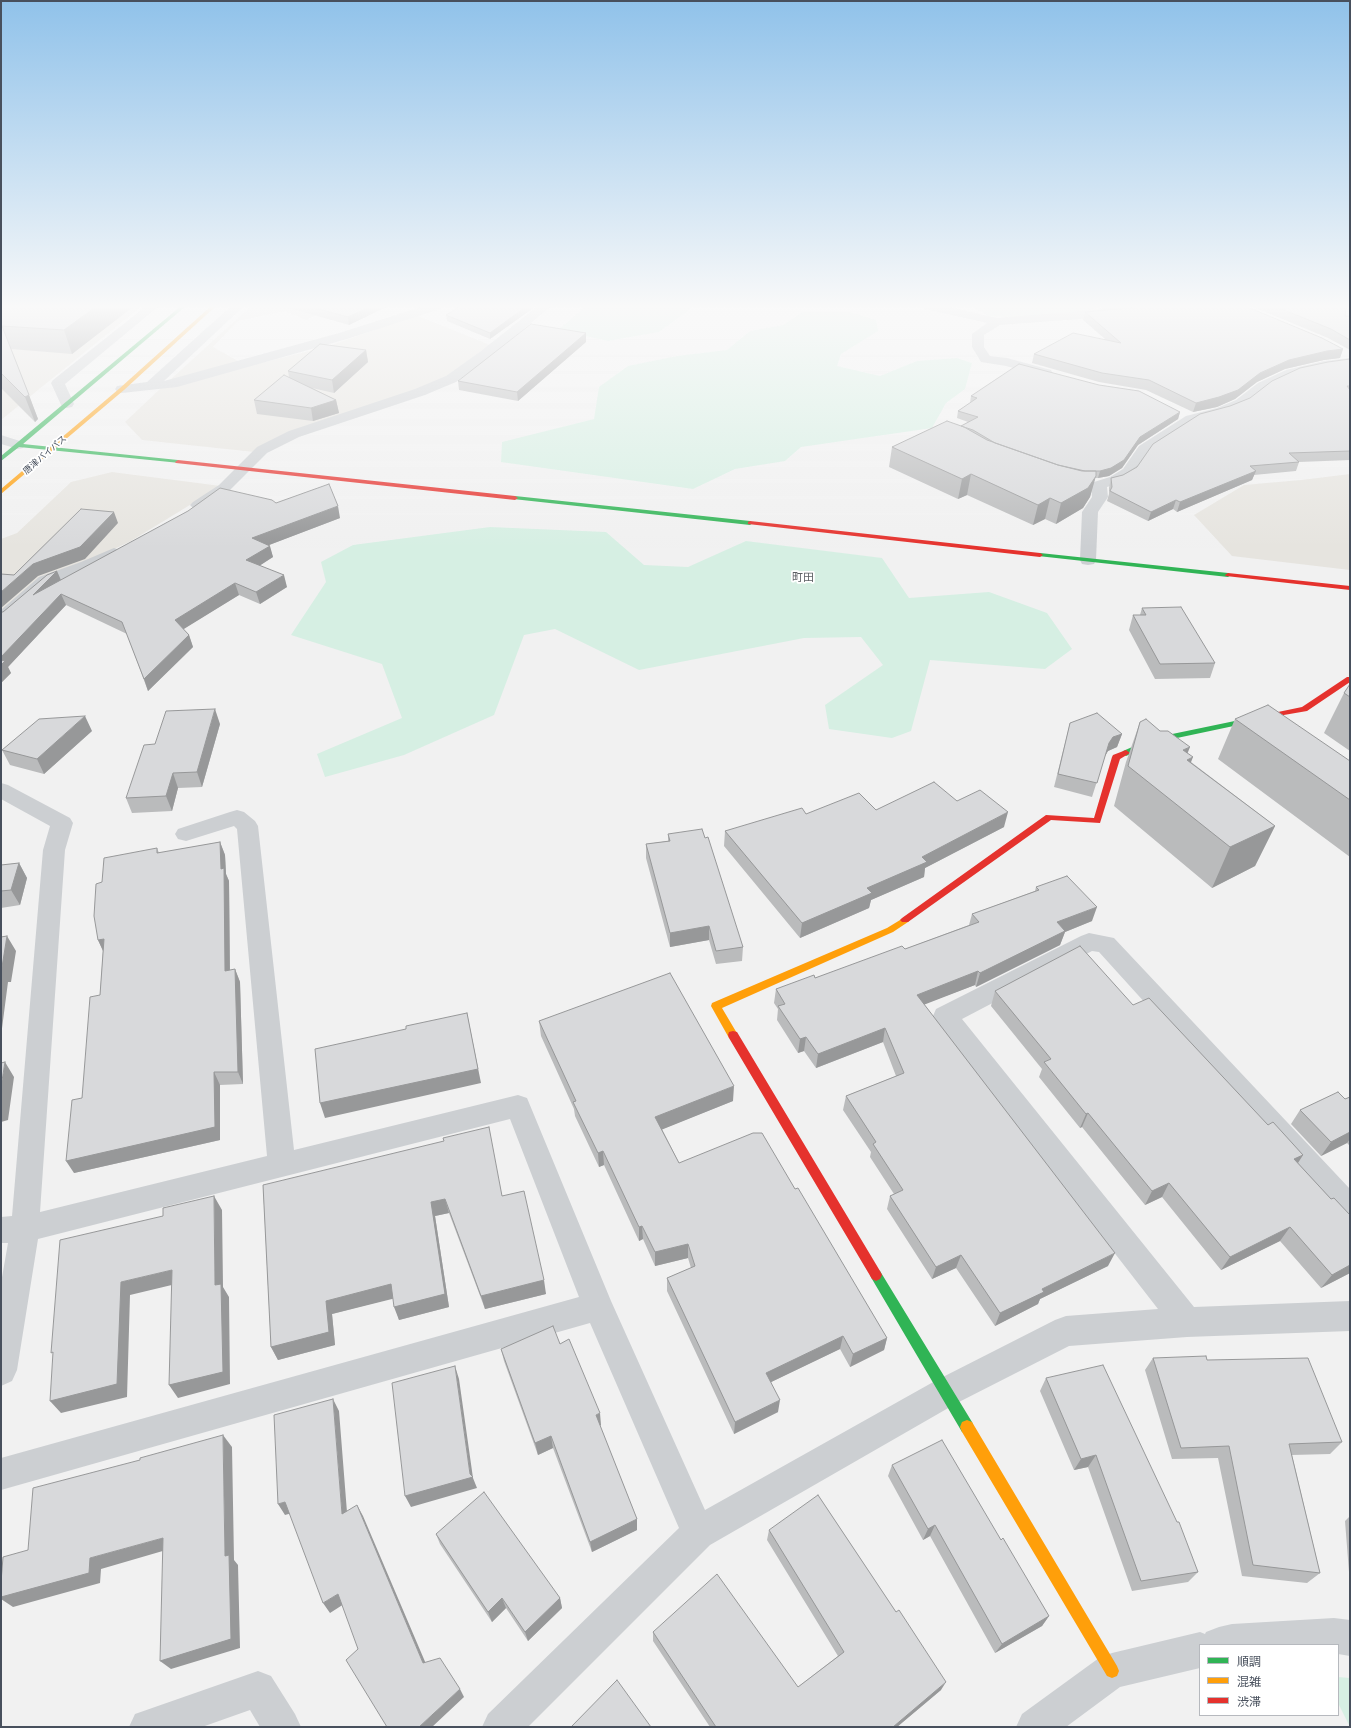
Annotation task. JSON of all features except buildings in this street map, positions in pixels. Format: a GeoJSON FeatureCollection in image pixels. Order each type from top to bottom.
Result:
{"type":"FeatureCollection","features":[{"type":"Feature","properties":{"kind":"main road"},"geometry":{"type":"LineString","coordinates":[[1,459],[88,387]]}},
{"type":"Feature","properties":{"kind":"main road","name":"唐津バイパス"},"geometry":{"type":"LineString","coordinates":[[1,492],[125,387]]}},
{"type":"Feature","properties":{"kind":"main road"},"geometry":{"type":"LineString","coordinates":[[18,445],[1350,588]]}},
{"type":"Feature","properties":{"kind":"main road"},"geometry":{"type":"LineString","coordinates":[[1112,1671],[716,1006],[890,930],[1049,817],[1097,821],[1116,757],[1156,740],[1304,709],[1350,679]]}},
{"type":"Feature","properties":{"kind":"street"},"geometry":{"type":"LineString","coordinates":[[60,387],[67,404]]}},
{"type":"Feature","properties":{"kind":"street"},"geometry":{"type":"LineString","coordinates":[[122,389],[145,387]]}},
{"type":"Feature","properties":{"kind":"street"},"geometry":{"type":"LineString","coordinates":[[188,512],[224,488],[262,450],[294,434],[433,387]]}},
{"type":"Feature","properties":{"kind":"street"},"geometry":{"type":"LineString","coordinates":[[1088,560],[1090,512],[1100,497],[1092,485],[1115,480],[1128,472],[1144,449],[1191,419],[1222,411],[1241,403],[1263,387]]}},
{"type":"Feature","properties":{"kind":"street"},"geometry":{"type":"LineString","coordinates":[[1177,412],[1191,419]]}},
{"type":"Feature","properties":{"kind":"street"},"geometry":{"type":"LineString","coordinates":[[1,439],[18,445]]}},
{"type":"Feature","properties":{"kind":"street"},"geometry":{"type":"LineString","coordinates":[[1,619],[34,588],[45,582],[87,566],[128,546]]}},
{"type":"Feature","properties":{"kind":"street"},"geometry":{"type":"LineString","coordinates":[[1,790],[62,823],[54,850],[13,1229],[1,1370]]}},
{"type":"Feature","properties":{"kind":"street"},"geometry":{"type":"LineString","coordinates":[[186,834],[237,817],[247,826],[282,1165]]}},
{"type":"Feature","properties":{"kind":"street"},"geometry":{"type":"LineString","coordinates":[[1187,1322],[945,1016],[1090,942],[1106,944],[1350,1209]]}},
{"type":"Feature","properties":{"kind":"street"},"geometry":{"type":"LineString","coordinates":[[13,1229],[282,1165],[518,1106],[598,1306],[698,1533]]}},
{"type":"Feature","properties":{"kind":"street"},"geometry":{"type":"LineString","coordinates":[[1,1474],[598,1306]]}},
{"type":"Feature","properties":{"kind":"street"},"geometry":{"type":"LineString","coordinates":[[501,1727],[698,1533],[946,1392],[1066,1331],[1187,1322],[1350,1316]]}},
{"type":"Feature","properties":{"kind":"street"},"geometry":{"type":"LineString","coordinates":[[1223,1644],[1232,1642],[1326,1636],[1350,1638]]}},
{"type":"Feature","properties":{"kind":"street"},"geometry":{"type":"LineString","coordinates":[[1035,1727],[1112,1671],[1199,1650]]}},
{"type":"Feature","properties":{"kind":"street"},"geometry":{"type":"LineString","coordinates":[[148,1727],[258,1689],[282,1727]]}},
{"type":"Feature","properties":{"kind":"shaded area"},"geometry":{"type":"Polygon","coordinates":[[[1,387],[42,387],[1,420],[1,387]]]}},
{"type":"Feature","properties":{"kind":"shaded area"},"geometry":{"type":"Polygon","coordinates":[[[162,387],[424,387],[254,452],[142,440],[125,422],[162,387]]]}},
{"type":"Feature","properties":{"kind":"shaded area"},"geometry":{"type":"Polygon","coordinates":[[[112,472],[221,486],[131,541],[85,563],[1,614],[1,539],[17,533],[71,482],[112,472]]]}},
{"type":"Feature","properties":{"kind":"shaded area"},"geometry":{"type":"Polygon","coordinates":[[[1350,474],[1350,570],[1232,556],[1194,515],[1244,485],[1350,474]]]}},
{"type":"Feature","properties":{"kind":"green space"},"geometry":{"type":"Polygon","coordinates":[[[599,387],[966,387],[965,389],[946,403],[932,428],[801,447],[785,461],[735,469],[693,489],[501,462],[502,442],[594,419],[599,387]]]}},
{"type":"Feature","properties":{"kind":"green space"},"geometry":{"type":"Polygon","coordinates":[[[490,527],[606,532],[644,565],[688,567],[746,541],[882,558],[909,598],[989,592],[1047,613],[1072,649],[1045,669],[930,660],[911,731],[892,738],[829,729],[825,705],[883,665],[861,637],[804,638],[639,670],[555,629],[524,635],[494,715],[404,755],[325,777],[317,754],[402,718],[382,664],[291,635],[326,582],[321,562],[353,545],[490,527]]]}},
{"type":"Feature","properties":{"kind":"green space"},"geometry":{"type":"Polygon","coordinates":[[[1339,1677],[1350,1678],[1350,1727],[1339,1705],[1339,1677]]]}},
{"type":"Feature","properties":{"kind":"traffic: fast"},"geometry":{"type":"LineString","coordinates":[[1,459],[88,387]]}},
{"type":"Feature","properties":{"kind":"traffic: fast"},"geometry":{"type":"LineString","coordinates":[[18,445],[178,462]]}},
{"type":"Feature","properties":{"kind":"traffic: fast"},"geometry":{"type":"LineString","coordinates":[[515,498],[750,523]]}},
{"type":"Feature","properties":{"kind":"traffic: fast"},"geometry":{"type":"LineString","coordinates":[[1040,555],[1228,575]]}},
{"type":"Feature","properties":{"kind":"traffic: fast"},"geometry":{"type":"LineString","coordinates":[[1126,753],[1156,740],[1278,714]]}},
{"type":"Feature","properties":{"kind":"traffic: fast"},"geometry":{"type":"LineString","coordinates":[[876,1275],[967,1427]]}},
{"type":"Feature","properties":{"kind":"traffic: slow"},"geometry":{"type":"LineString","coordinates":[[1,492],[125,387]]}},
{"type":"Feature","properties":{"kind":"traffic: slow"},"geometry":{"type":"LineString","coordinates":[[733,1035],[716,1006],[890,930],[905,920]]}},
{"type":"Feature","properties":{"kind":"traffic: slow"},"geometry":{"type":"LineString","coordinates":[[967,1427],[1112,1671]]}},
{"type":"Feature","properties":{"kind":"traffic: jam"},"geometry":{"type":"LineString","coordinates":[[178,462],[515,498]]}},
{"type":"Feature","properties":{"kind":"traffic: jam"},"geometry":{"type":"LineString","coordinates":[[750,523],[1040,555]]}},
{"type":"Feature","properties":{"kind":"traffic: jam"},"geometry":{"type":"LineString","coordinates":[[1228,575],[1350,588]]}},
{"type":"Feature","properties":{"kind":"traffic: jam"},"geometry":{"type":"LineString","coordinates":[[1278,714],[1304,709],[1350,679]]}},
{"type":"Feature","properties":{"kind":"traffic: jam"},"geometry":{"type":"LineString","coordinates":[[905,920],[1049,817],[1097,821],[1116,757],[1126,753]]}},
{"type":"Feature","properties":{"kind":"traffic: jam"},"geometry":{"type":"LineString","coordinates":[[733,1035],[876,1275]]}},
{"type":"Feature","properties":{"kind":"district","name":"町田"},"geometry":{"type":"Point","coordinates":[803,578]}}]}
